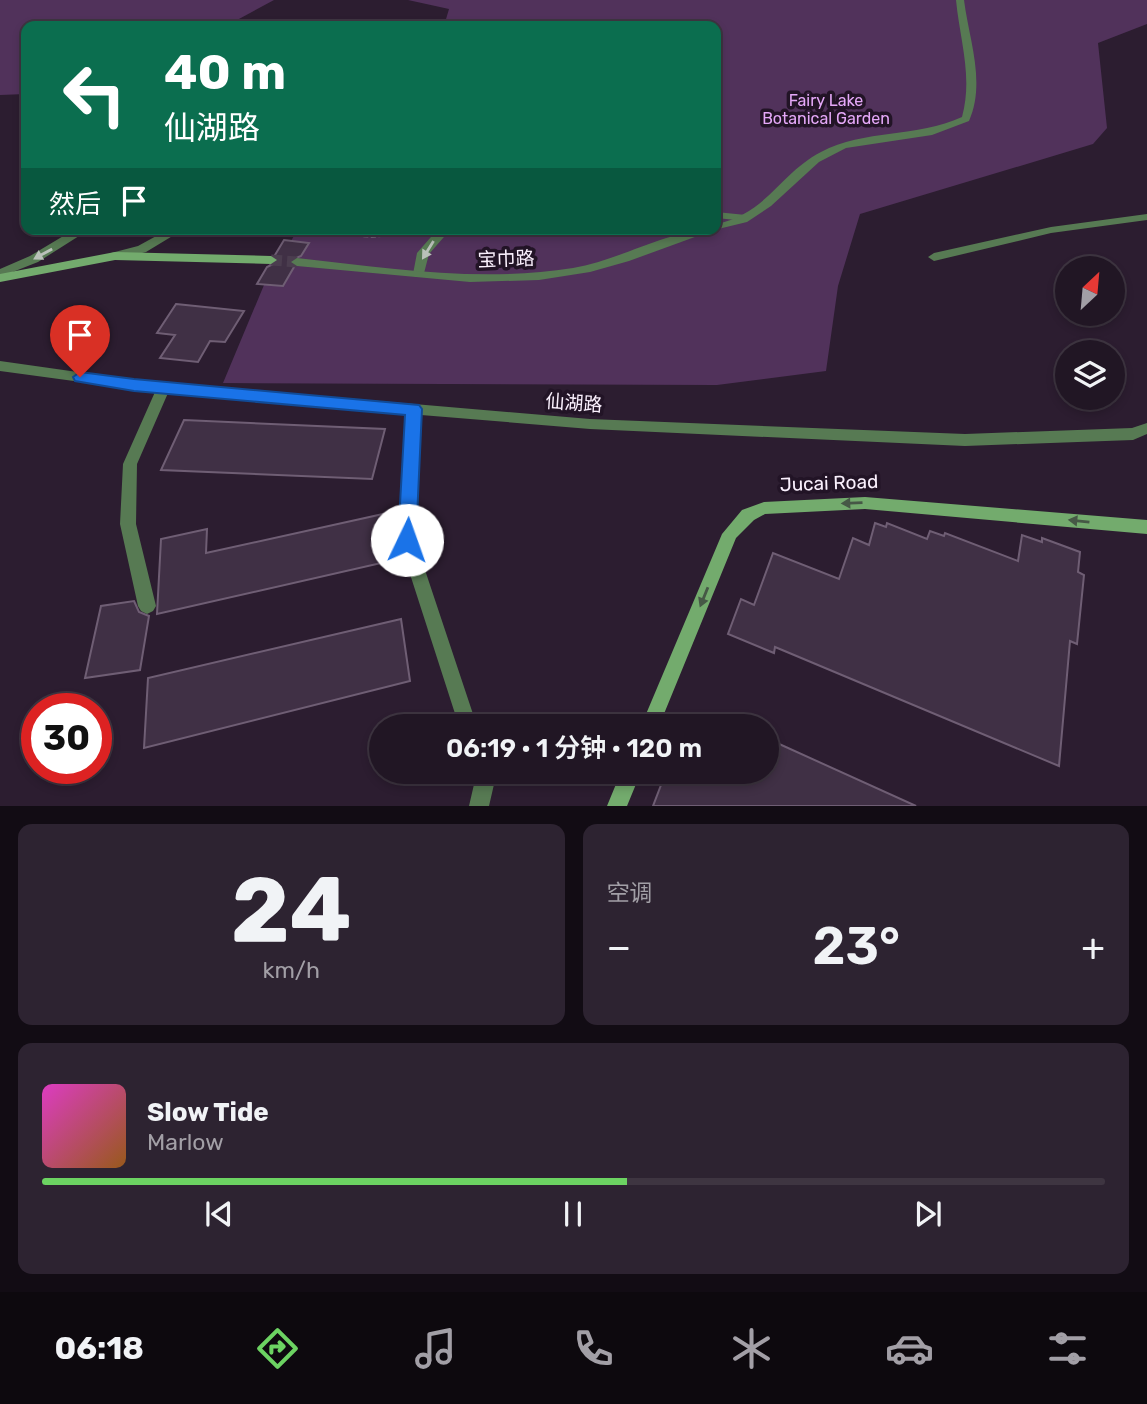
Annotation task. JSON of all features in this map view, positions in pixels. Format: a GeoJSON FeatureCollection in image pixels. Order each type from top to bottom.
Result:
{"type":"FeatureCollection","features":[{"type":"Feature","properties":{"kind":"street"},"geometry":{"type":"LineString","coordinates":[[721,226],[746,218],[801,169],[826,153],[853,144],[920,135],[949,128],[965,119],[971,99],[971,49],[962,24],[960,0]]}},
{"type":"Feature","properties":{"kind":"street"},"geometry":{"type":"LineString","coordinates":[[721,216],[746,218]]}},
{"type":"Feature","properties":{"kind":"street"},"geometry":{"type":"LineString","coordinates":[[934,257],[1051,230],[1147,217]]}},
{"type":"Feature","properties":{"kind":"street"},"geometry":{"type":"LineString","coordinates":[[0,276],[73,235]]}},
{"type":"Feature","properties":{"kind":"street"},"geometry":{"type":"LineString","coordinates":[[0,276],[116,256],[142,249],[167,235]]}},
{"type":"Feature","properties":{"kind":"street"},"geometry":{"type":"LineString","coordinates":[[419,274],[424,253],[439,235]]}},
{"type":"Feature","properties":{"kind":"street","name":"宝巾路"},"geometry":{"type":"LineString","coordinates":[[297,262],[503,279],[574,272],[639,254],[692,235]]}},
{"type":"Feature","properties":{"kind":"street"},"geometry":{"type":"LineString","coordinates":[[116,256],[271,260]]}},
{"type":"Feature","properties":{"kind":"street","name":"仙湖路"},"geometry":{"type":"LineString","coordinates":[[0,366],[164,387],[590,425],[965,440],[1133,434],[1147,428]]}},
{"type":"Feature","properties":{"kind":"street"},"geometry":{"type":"LineString","coordinates":[[147,606],[128,524],[130,464],[164,387]]}},
{"type":"Feature","properties":{"kind":"street"},"geometry":{"type":"LineString","coordinates":[[414,409],[407,540],[464,714]]}},
{"type":"Feature","properties":{"kind":"street","name":"Jucai Road"},"geometry":{"type":"LineString","coordinates":[[655,714],[730,534],[748,515],[764,509],[793,505],[864,503],[1147,527]]}},
{"type":"Feature","properties":{"kind":"street"},"geometry":{"type":"LineString","coordinates":[[479,806],[484,784]]}},
{"type":"Feature","properties":{"kind":"street"},"geometry":{"type":"LineString","coordinates":[[617,806],[626,784]]}},
{"type":"Feature","properties":{"kind":"path"},"geometry":{"type":"LineString","coordinates":[[356,235],[382,235]]}},
{"type":"Feature","properties":{"kind":"green space"},"geometry":{"type":"Polygon","coordinates":[[[0,0],[274,0],[235,21],[21,21],[21,94],[0,95],[0,0]]]}},
{"type":"Feature","properties":{"kind":"green space","name":"Fairy Lake Botanical Garden"},"geometry":{"type":"Polygon","coordinates":[[[408,0],[1147,0],[1147,24],[1098,43],[1107,128],[1093,144],[860,214],[838,286],[826,371],[717,385],[223,383],[264,285],[257,284],[284,240],[291,241],[294,235],[721,235],[721,21],[445,21],[449,9],[408,0]]]}},
{"type":"Feature","properties":{"kind":"building"},"geometry":{"type":"Polygon","coordinates":[[[284,240],[309,243],[301,256],[289,261],[294,267],[283,286],[257,284],[267,267],[279,261],[275,255],[284,240]]]}},
{"type":"Feature","properties":{"kind":"building"},"geometry":{"type":"Polygon","coordinates":[[[176,304],[244,311],[225,342],[210,341],[198,362],[160,358],[175,335],[157,333],[176,304]]]}},
{"type":"Feature","properties":{"kind":"building"},"geometry":{"type":"Polygon","coordinates":[[[184,420],[385,429],[372,479],[161,470],[184,420]]]}},
{"type":"Feature","properties":{"kind":"building"},"geometry":{"type":"Polygon","coordinates":[[[383,514],[390,561],[157,614],[161,539],[207,529],[206,553],[383,514]]]}},
{"type":"Feature","properties":{"kind":"building"},"geometry":{"type":"Polygon","coordinates":[[[875,523],[886,527],[887,523],[927,539],[930,531],[944,536],[945,533],[1018,561],[1022,535],[1042,542],[1042,538],[1080,552],[1078,572],[1084,575],[1077,644],[1070,641],[1059,766],[775,647],[774,653],[728,634],[741,599],[754,605],[773,553],[839,579],[853,538],[869,545],[875,523]]]}},
{"type":"Feature","properties":{"kind":"building"},"geometry":{"type":"Polygon","coordinates":[[[134,601],[139,612],[149,616],[140,670],[85,678],[101,606],[134,601]]]}},
{"type":"Feature","properties":{"kind":"building"},"geometry":{"type":"Polygon","coordinates":[[[401,619],[410,681],[144,748],[148,678],[401,619]]]}},
{"type":"Feature","properties":{"kind":"building"},"geometry":{"type":"Polygon","coordinates":[[[779,744],[916,806],[653,806],[661,784],[779,784],[779,744]]]}},
{"type":"Feature","properties":{"kind":"tunnel"},"geometry":{"type":"LineString","coordinates":[[271,260],[297,262]]}},
{"type":"Feature","properties":{"kind":"route"},"geometry":{"type":"LineString","coordinates":[[80,377],[134,385],[414,409],[407,540]]}}]}
